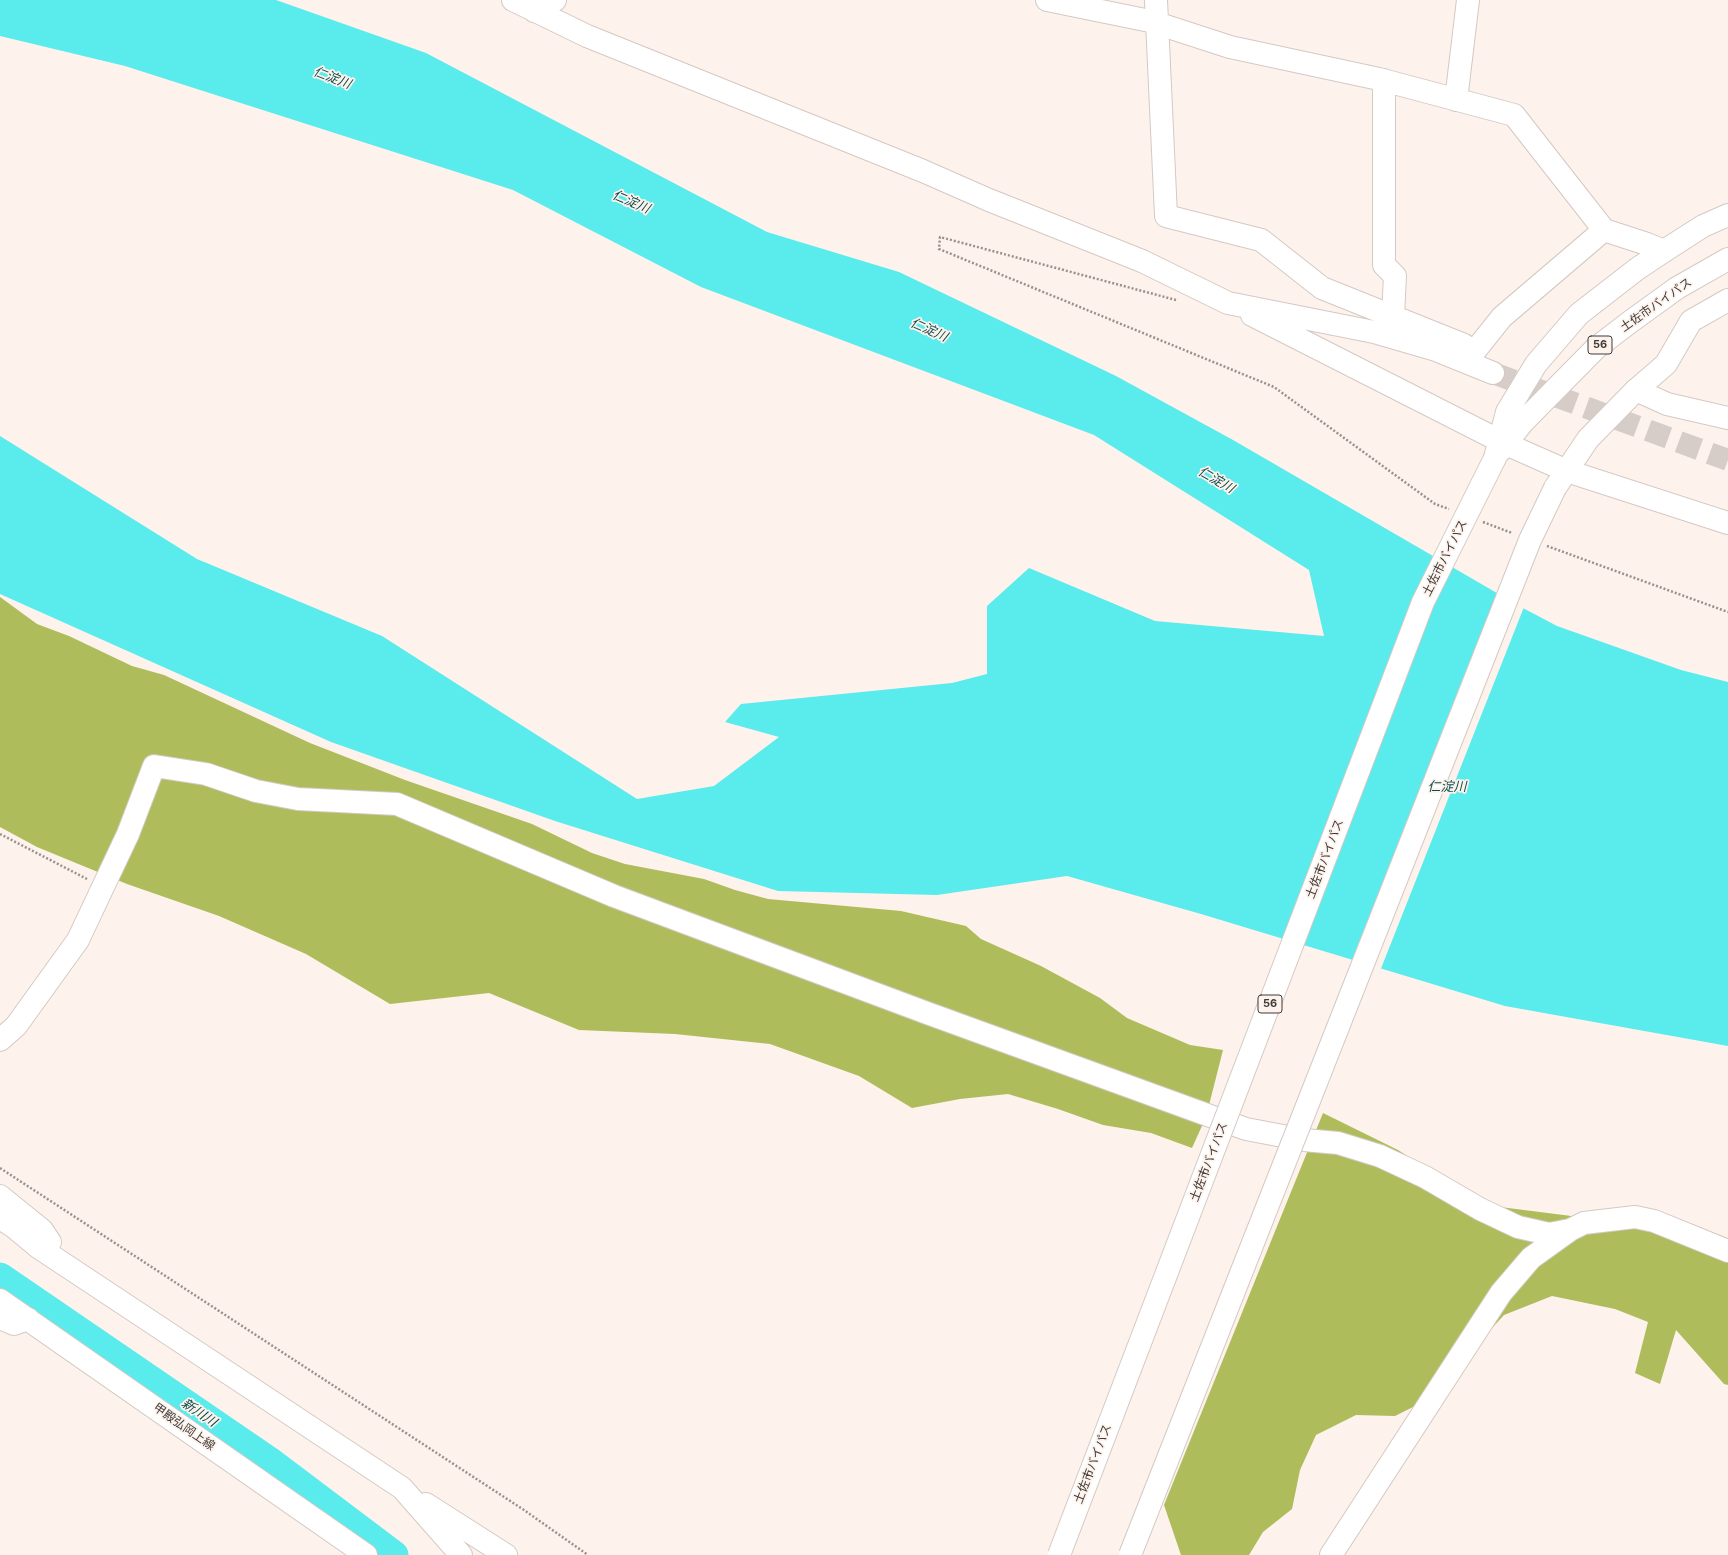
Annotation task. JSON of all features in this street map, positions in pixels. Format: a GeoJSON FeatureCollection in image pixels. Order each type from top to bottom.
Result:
{"type":"FeatureCollection","features":[{"type":"Feature","properties":{"kind":"main road"},"geometry":{"type":"LineString","coordinates":[[513,0],[587,36],[1142,261],[1224,301],[1500,448],[1728,523]]}},
{"type":"Feature","properties":{"kind":"main road"},"geometry":{"type":"LineString","coordinates":[[534,11],[555,0]]}},
{"type":"Feature","properties":{"kind":"main road"},"geometry":{"type":"LineString","coordinates":[[1047,0],[1156,23],[1230,47],[1384,80],[1514,115],[1604,230],[1647,244],[1664,252]]}},
{"type":"Feature","properties":{"kind":"main road"},"geometry":{"type":"LineString","coordinates":[[1156,0],[1166,216],[1261,240],[1322,288],[1393,316],[1471,356],[1493,373]]}},
{"type":"Feature","properties":{"kind":"main road"},"geometry":{"type":"LineString","coordinates":[[1456,100],[1468,0]]}},
{"type":"Feature","properties":{"kind":"main road"},"geometry":{"type":"LineString","coordinates":[[1384,80],[1384,265],[1395,276],[1393,316]]}},
{"type":"Feature","properties":{"kind":"main road"},"geometry":{"type":"LineString","coordinates":[[1500,448],[1507,412],[1536,364],[1580,314],[1637,269],[1703,226],[1728,215]]}},
{"type":"Feature","properties":{"kind":"main road"},"geometry":{"type":"LineString","coordinates":[[1471,356],[1502,317],[1604,230]]}},
{"type":"Feature","properties":{"kind":"main road","name":"土佐市バイパス"},"geometry":{"type":"LineString","coordinates":[[1059,1555],[1423,602],[1500,448],[1523,422],[1596,348],[1677,288],[1728,259]]}},
{"type":"Feature","properties":{"kind":"main road"},"geometry":{"type":"LineString","coordinates":[[1130,1555],[1530,540],[1555,488],[1588,439],[1636,390],[1666,364],[1691,321],[1728,300]]}},
{"type":"Feature","properties":{"kind":"main road"},"geometry":{"type":"LineString","coordinates":[[1224,301],[1374,332],[1436,350],[1471,356]]}},
{"type":"Feature","properties":{"kind":"main road"},"geometry":{"type":"LineString","coordinates":[[1636,390],[1667,404],[1728,418]]}},
{"type":"Feature","properties":{"kind":"main road"},"geometry":{"type":"LineString","coordinates":[[0,1040],[16,1026],[78,940],[128,834],[154,766],[206,774],[256,791],[298,799],[397,804],[614,896],[1246,1129],[1304,1140],[1338,1143],[1380,1156],[1425,1177],[1480,1209],[1518,1227],[1549,1234],[1570,1230]]}},
{"type":"Feature","properties":{"kind":"main road"},"geometry":{"type":"LineString","coordinates":[[0,1196],[42,1230],[50,1242],[38,1247]]}},
{"type":"Feature","properties":{"kind":"main road"},"geometry":{"type":"LineString","coordinates":[[1331,1555],[1501,1293],[1532,1258],[1570,1230],[1584,1223],[1635,1217],[1654,1221],[1728,1251]]}},
{"type":"Feature","properties":{"kind":"main road"},"geometry":{"type":"LineString","coordinates":[[0,1218],[14,1227],[38,1247],[506,1555]]}},
{"type":"Feature","properties":{"kind":"main road","name":"甲殿弘岡上線"},"geometry":{"type":"LineString","coordinates":[[0,1300],[366,1555]]}},
{"type":"Feature","properties":{"kind":"main road"},"geometry":{"type":"LineString","coordinates":[[0,1318],[14,1324],[28,1319]]}},
{"type":"Feature","properties":{"kind":"main road"},"geometry":{"type":"LineString","coordinates":[[404,1489],[461,1555]]}},
{"type":"Feature","properties":{"kind":"path"},"geometry":{"type":"LineString","coordinates":[[1178,301],[940,236],[939,249],[1274,387],[1435,504],[1450,510]]}},
{"type":"Feature","properties":{"kind":"path"},"geometry":{"type":"LineString","coordinates":[[1479,520],[1516,534]]}},
{"type":"Feature","properties":{"kind":"path"},"geometry":{"type":"LineString","coordinates":[[1545,545],[1728,612]]}},
{"type":"Feature","properties":{"kind":"path"},"geometry":{"type":"LineString","coordinates":[[0,834],[104,887]]}},
{"type":"Feature","properties":{"kind":"path"},"geometry":{"type":"LineString","coordinates":[[0,1168],[511,1501],[588,1555]]}},
{"type":"Feature","properties":{"kind":"green space"},"geometry":{"type":"Polygon","coordinates":[[[0,597],[37,624],[69,636],[132,666],[164,675],[310,743],[405,780],[532,824],[592,853],[625,864],[704,879],[735,890],[768,899],[901,911],[966,926],[981,939],[1041,966],[1100,998],[1127,1018],[1190,1045],[1223,1050],[1206,1117],[1192,1148],[1151,1133],[1103,1125],[1058,1109],[1008,1094],[960,1099],[912,1108],[859,1076],[770,1044],[675,1034],[579,1030],[489,993],[390,1004],[306,954],[219,916],[127,884],[37,847],[0,827],[0,597]]]}},
{"type":"Feature","properties":{"kind":"green space"},"geometry":{"type":"Polygon","coordinates":[[[1323,1113],[1398,1150],[1450,1183],[1500,1207],[1611,1221],[1728,1252],[1728,1385],[1724,1384],[1676,1330],[1660,1384],[1635,1373],[1648,1322],[1615,1309],[1552,1296],[1504,1315],[1425,1401],[1395,1416],[1356,1415],[1316,1435],[1300,1470],[1292,1509],[1263,1532],[1249,1555],[1181,1555],[1164,1505],[1323,1113]]]}},
{"type":"Feature","properties":{"kind":"water","name":"仁淀川"},"geometry":{"type":"Polygon","coordinates":[[[0,0],[276,0],[426,53],[767,232],[899,272],[1116,376],[1233,440],[1521,607],[1557,626],[1681,670],[1728,682],[1728,1046],[1505,1006],[1201,914],[1067,876],[937,895],[778,891],[555,821],[331,742],[0,594],[0,436],[197,559],[382,636],[637,799],[714,786],[779,737],[725,722],[741,704],[952,683],[987,674],[987,606],[1029,568],[1155,621],[1324,636],[1309,570],[1094,435],[701,287],[513,190],[125,66],[0,36],[0,0]]]}},
{"type":"Feature","properties":{"kind":"pier"},"geometry":{"type":"Polygon","coordinates":[[[1499,592],[1524,607],[1380,971],[1352,962],[1499,592]]]}},
{"type":"Feature","properties":{"kind":"waterway","name":"新川川"},"geometry":{"type":"LineString","coordinates":[[0,1277],[272,1463],[394,1555]]}},
{"type":"Feature","properties":{"kind":"tunnel"},"geometry":{"type":"LineString","coordinates":[[1493,373],[1728,460]]}}]}
